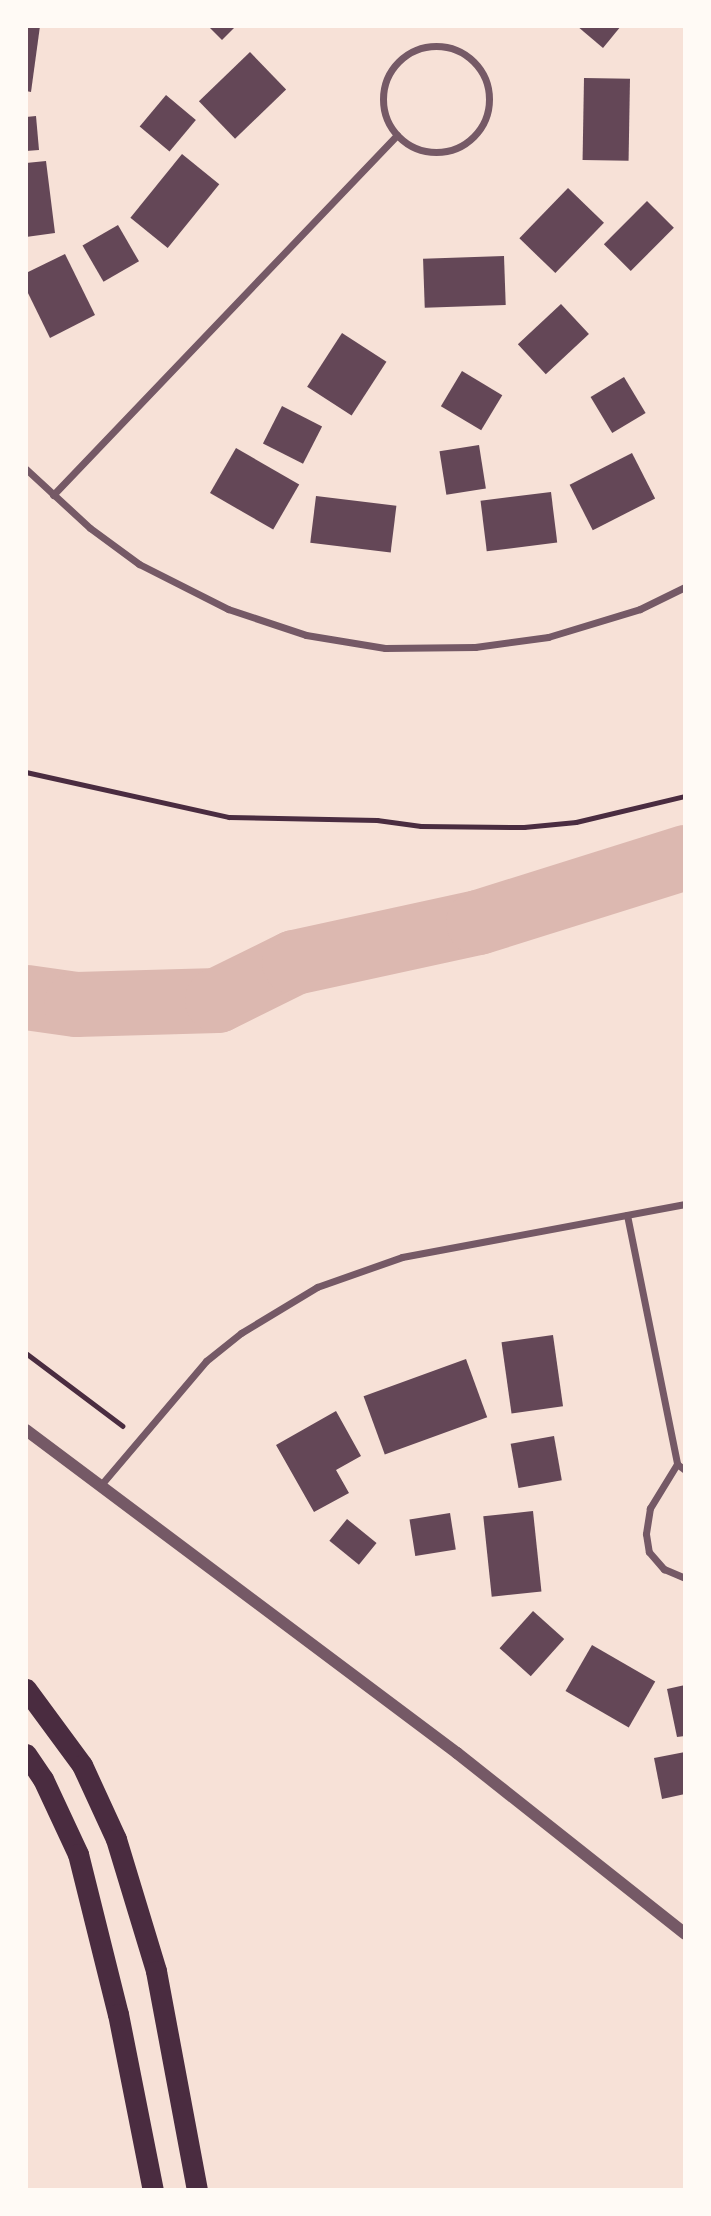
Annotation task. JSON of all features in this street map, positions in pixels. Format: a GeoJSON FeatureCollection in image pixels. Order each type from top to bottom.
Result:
{"type":"FeatureCollection","features":[{"type":"Feature","properties":{"kind":"highway"},"geometry":{"type":"LineString","coordinates":[[26,1689],[82,1765],[116,1839],[156,1972],[197,2190]]}},
{"type":"Feature","properties":{"kind":"highway"},"geometry":{"type":"LineString","coordinates":[[26,1754],[43,1779],[82,1866],[153,2190]]}},
{"type":"Feature","properties":{"kind":"street"},"geometry":{"type":"LineString","coordinates":[[439,46],[472,59],[483,73],[490,107],[474,137],[444,152],[410,146],[397,135],[383,103],[384,85],[405,55],[439,46]]}},
{"type":"Feature","properties":{"kind":"street"},"geometry":{"type":"LineString","coordinates":[[52,495],[397,135]]}},
{"type":"Feature","properties":{"kind":"street"},"geometry":{"type":"LineString","coordinates":[[26,468],[52,495],[139,564],[228,609],[306,635],[385,648],[475,647],[548,637],[640,609],[685,587]]}},
{"type":"Feature","properties":{"kind":"street"},"geometry":{"type":"LineString","coordinates":[[100,1486],[206,1361],[241,1333],[317,1287],[402,1257],[685,1204]]}},
{"type":"Feature","properties":{"kind":"street"},"geometry":{"type":"LineString","coordinates":[[627,1215],[677,1464],[685,1470]]}},
{"type":"Feature","properties":{"kind":"street"},"geometry":{"type":"LineString","coordinates":[[26,1430],[457,1753],[685,1934]]}},
{"type":"Feature","properties":{"kind":"street"},"geometry":{"type":"LineString","coordinates":[[677,1464],[650,1508],[646,1534],[649,1552],[664,1569],[685,1578]]}},
{"type":"Feature","properties":{"kind":"path"},"geometry":{"type":"LineString","coordinates":[[26,772],[229,817],[433,827],[576,822],[685,796]]}},
{"type":"Feature","properties":{"kind":"path"},"geometry":{"type":"LineString","coordinates":[[26,1353],[139,1438]]}},
{"type":"Feature","properties":{"kind":"building"},"geometry":{"type":"Polygon","coordinates":[[[26,26],[40,26],[31,92],[26,91],[26,26]]]}},
{"type":"Feature","properties":{"kind":"building"},"geometry":{"type":"Polygon","coordinates":[[[208,26],[236,26],[222,40],[208,26]]]}},
{"type":"Feature","properties":{"kind":"building"},"geometry":{"type":"Polygon","coordinates":[[[577,26],[621,26],[603,48],[577,26]]]}},
{"type":"Feature","properties":{"kind":"building"},"geometry":{"type":"Polygon","coordinates":[[[250,52],[286,89],[235,139],[199,101],[250,52]]]}},
{"type":"Feature","properties":{"kind":"building"},"geometry":{"type":"Polygon","coordinates":[[[584,78],[630,79],[629,161],[583,160],[584,78]]]}},
{"type":"Feature","properties":{"kind":"building"},"geometry":{"type":"Polygon","coordinates":[[[166,95],[196,120],[170,151],[140,126],[166,95]]]}},
{"type":"Feature","properties":{"kind":"building"},"geometry":{"type":"Polygon","coordinates":[[[36,116],[39,150],[26,151],[26,117],[36,116]]]}},
{"type":"Feature","properties":{"kind":"building"},"geometry":{"type":"Polygon","coordinates":[[[182,154],[219,184],[168,248],[130,218],[182,154]]]}},
{"type":"Feature","properties":{"kind":"building"},"geometry":{"type":"Polygon","coordinates":[[[46,161],[55,233],[26,237],[26,163],[46,161]]]}},
{"type":"Feature","properties":{"kind":"building"},"geometry":{"type":"Polygon","coordinates":[[[568,188],[604,223],[555,273],[519,238],[568,188]]]}},
{"type":"Feature","properties":{"kind":"building"},"geometry":{"type":"Polygon","coordinates":[[[647,201],[674,228],[631,271],[604,244],[647,201]]]}},
{"type":"Feature","properties":{"kind":"building"},"geometry":{"type":"Polygon","coordinates":[[[118,225],[139,261],[103,282],[82,246],[118,225]]]}},
{"type":"Feature","properties":{"kind":"building"},"geometry":{"type":"Polygon","coordinates":[[[65,254],[95,315],[50,338],[26,289],[26,273],[65,254]]]}},
{"type":"Feature","properties":{"kind":"building"},"geometry":{"type":"Polygon","coordinates":[[[504,256],[506,305],[425,308],[423,259],[504,256]]]}},
{"type":"Feature","properties":{"kind":"building"},"geometry":{"type":"Polygon","coordinates":[[[561,304],[589,334],[546,374],[518,344],[561,304]]]}},
{"type":"Feature","properties":{"kind":"building"},"geometry":{"type":"Polygon","coordinates":[[[342,333],[386,362],[352,416],[307,387],[342,333]]]}},
{"type":"Feature","properties":{"kind":"building"},"geometry":{"type":"Polygon","coordinates":[[[462,371],[502,395],[481,430],[441,406],[462,371]]]}},
{"type":"Feature","properties":{"kind":"building"},"geometry":{"type":"Polygon","coordinates":[[[624,377],[646,413],[612,433],[591,397],[624,377]]]}},
{"type":"Feature","properties":{"kind":"building"},"geometry":{"type":"Polygon","coordinates":[[[282,406],[322,426],[303,464],[263,443],[282,406]]]}},
{"type":"Feature","properties":{"kind":"building"},"geometry":{"type":"Polygon","coordinates":[[[479,445],[486,488],[446,495],[439,451],[479,445]]]}},
{"type":"Feature","properties":{"kind":"building"},"geometry":{"type":"Polygon","coordinates":[[[236,448],[299,484],[273,530],[210,493],[236,448]]]}},
{"type":"Feature","properties":{"kind":"building"},"geometry":{"type":"Polygon","coordinates":[[[632,453],[655,498],[593,530],[570,485],[632,453]]]}},
{"type":"Feature","properties":{"kind":"building"},"geometry":{"type":"Polygon","coordinates":[[[551,492],[557,543],[487,551],[481,501],[551,492]]]}},
{"type":"Feature","properties":{"kind":"building"},"geometry":{"type":"Polygon","coordinates":[[[316,496],[396,506],[391,553],[310,543],[316,496]]]}},
{"type":"Feature","properties":{"kind":"building"},"geometry":{"type":"Polygon","coordinates":[[[553,1335],[563,1406],[512,1414],[502,1342],[553,1335]]]}},
{"type":"Feature","properties":{"kind":"building"},"geometry":{"type":"Polygon","coordinates":[[[466,1359],[487,1417],[385,1455],[364,1396],[466,1359]]]}},
{"type":"Feature","properties":{"kind":"building"},"geometry":{"type":"Polygon","coordinates":[[[336,1411],[361,1456],[336,1470],[349,1493],[314,1512],[276,1445],[336,1411]]]}},
{"type":"Feature","properties":{"kind":"building"},"geometry":{"type":"Polygon","coordinates":[[[554,1436],[562,1480],[518,1488],[511,1444],[554,1436]]]}},
{"type":"Feature","properties":{"kind":"building"},"geometry":{"type":"Polygon","coordinates":[[[533,1511],[541,1592],[492,1597],[483,1516],[533,1511]]]}},
{"type":"Feature","properties":{"kind":"building"},"geometry":{"type":"Polygon","coordinates":[[[450,1513],[456,1550],[415,1556],[410,1519],[450,1513]]]}},
{"type":"Feature","properties":{"kind":"building"},"geometry":{"type":"Polygon","coordinates":[[[347,1519],[377,1543],[359,1565],[329,1541],[347,1519]]]}},
{"type":"Feature","properties":{"kind":"building"},"geometry":{"type":"Polygon","coordinates":[[[533,1611],[564,1639],[531,1676],[500,1648],[533,1611]]]}},
{"type":"Feature","properties":{"kind":"building"},"geometry":{"type":"Polygon","coordinates":[[[592,1645],[655,1682],[629,1727],[566,1691],[592,1645]]]}},
{"type":"Feature","properties":{"kind":"building"},"geometry":{"type":"Polygon","coordinates":[[[685,1685],[685,1736],[677,1737],[667,1689],[685,1685]]]}},
{"type":"Feature","properties":{"kind":"building"},"geometry":{"type":"Polygon","coordinates":[[[685,1752],[685,1794],[662,1799],[654,1758],[685,1752]]]}},
{"type":"Feature","properties":{"kind":"waterway"},"geometry":{"type":"LineString","coordinates":[[26,997],[76,1004],[217,1000],[294,962],[478,922],[685,857]]}}]}
